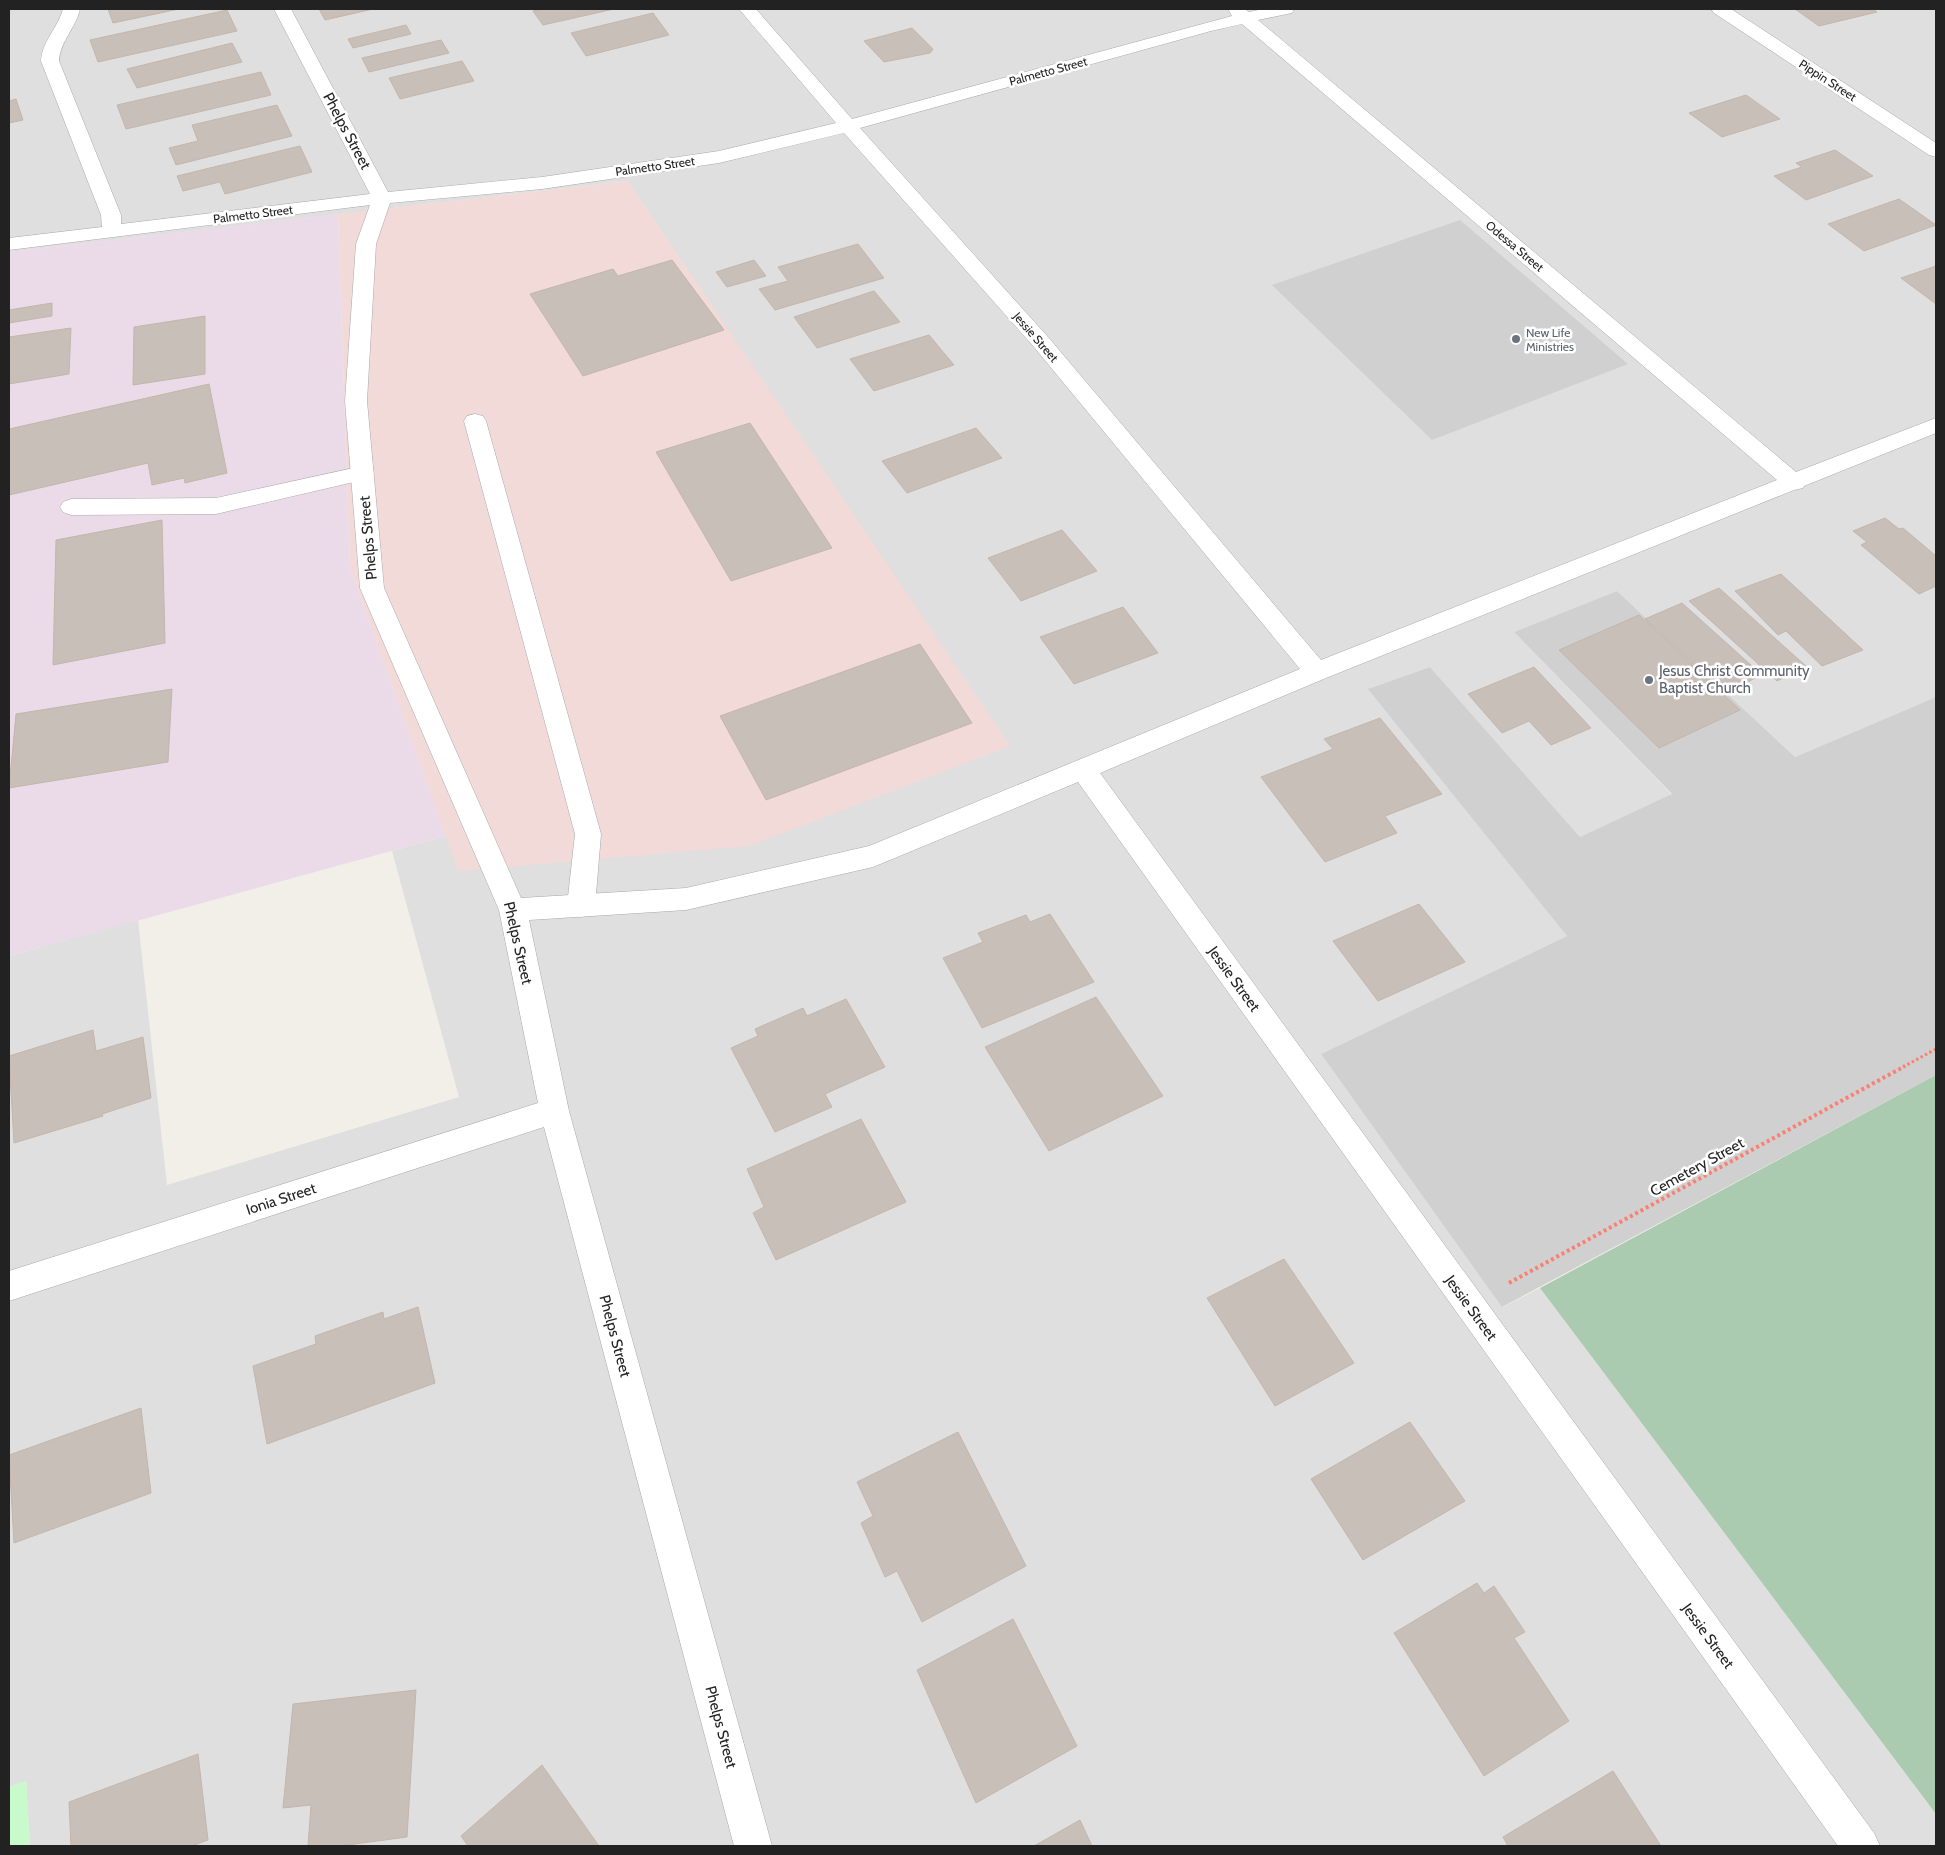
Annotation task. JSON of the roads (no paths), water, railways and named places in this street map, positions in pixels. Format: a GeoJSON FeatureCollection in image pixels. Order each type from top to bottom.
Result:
{"type":"FeatureCollection","features":[{"type":"Feature","properties":{"kind":"street"},"geometry":{"type":"LineString","coordinates":[[71,9],[70,16],[52,47],[49,55],[50,61],[111,215],[112,231]]}},
{"type":"Feature","properties":{"kind":"street","name":"Phelps Street"},"geometry":{"type":"LineString","coordinates":[[282,9],[382,198],[366,244],[356,401],[372,588],[513,910],[554,1111],[753,1846]]}},
{"type":"Feature","properties":{"kind":"street","name":"Jessie Street"},"geometry":{"type":"LineString","coordinates":[[747,9],[848,126],[1041,342],[1317,672]]}},
{"type":"Feature","properties":{"kind":"street","name":"Palmetto Street"},"geometry":{"type":"LineString","coordinates":[[9,244],[382,198],[542,183],[719,157],[848,126],[1208,26],[1240,13],[1286,9]]}},
{"type":"Feature","properties":{"kind":"street","name":"Pippin Street"},"geometry":{"type":"LineString","coordinates":[[1720,9],[1936,151]]}},
{"type":"Feature","properties":{"kind":"street","name":"Odessa Street"},"geometry":{"type":"LineString","coordinates":[[1240,13],[1795,483]]}},
{"type":"Feature","properties":{"kind":"street"},"geometry":{"type":"LineString","coordinates":[[475,421],[588,834],[581,906]]}},
{"type":"Feature","properties":{"kind":"street"},"geometry":{"type":"LineString","coordinates":[[513,910],[686,899],[873,856],[1317,672],[1795,483],[1936,425]]}},
{"type":"Feature","properties":{"kind":"street"},"geometry":{"type":"LineString","coordinates":[[71,507],[216,506],[363,473]]}},
{"type":"Feature","properties":{"kind":"street","name":"Jessie Street"},"geometry":{"type":"LineString","coordinates":[[1082,768],[1861,1846]]}},
{"type":"Feature","properties":{"kind":"street","name":"Ionia Street"},"geometry":{"type":"LineString","coordinates":[[9,1286],[554,1111]]}},
{"type":"Feature","properties":{"kind":"place","name":"New Life Ministries"},"geometry":{"type":"Point","coordinates":[1516,339]}},
{"type":"Feature","properties":{"kind":"place","name":"Jesus Christ Community Baptist Church"},"geometry":{"type":"Point","coordinates":[1649,680]}}]}
